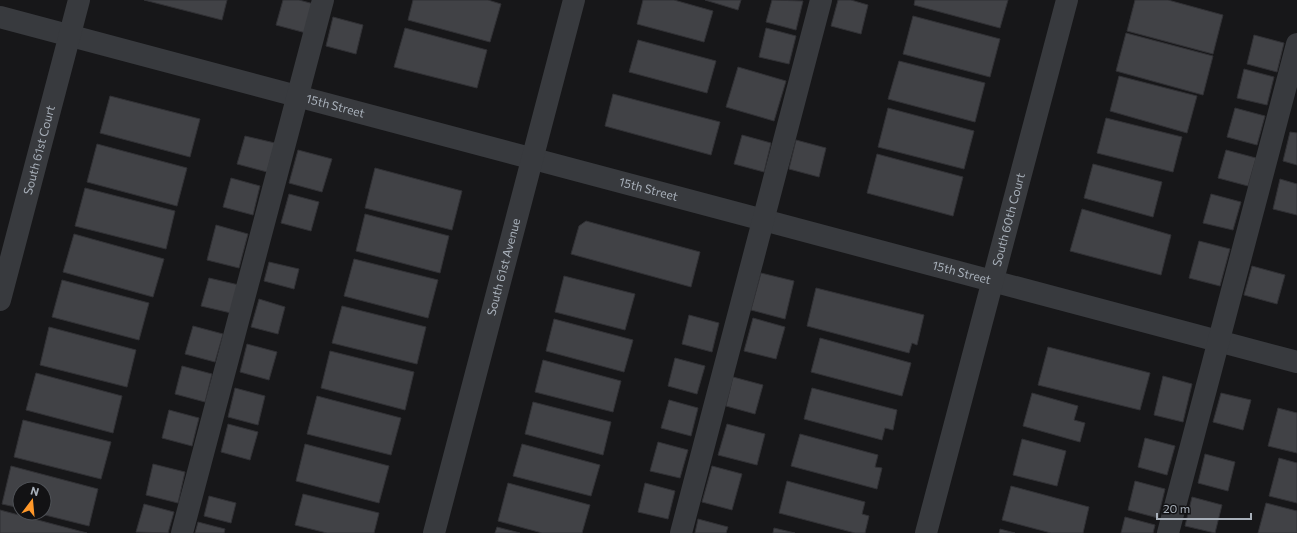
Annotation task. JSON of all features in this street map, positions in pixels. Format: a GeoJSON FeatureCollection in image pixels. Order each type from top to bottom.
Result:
{"type":"FeatureCollection","features":[{"type":"Feature","properties":{"kind":"street","name":"South 61st Court"},"geometry":{"type":"LineString","coordinates":[[0,300],[79,0]]}},
{"type":"Feature","properties":{"kind":"street"},"geometry":{"type":"LineString","coordinates":[[182,533],[323,0]]}},
{"type":"Feature","properties":{"kind":"street","name":"South 61st Avenue"},"geometry":{"type":"LineString","coordinates":[[434,533],[574,0]]}},
{"type":"Feature","properties":{"kind":"street"},"geometry":{"type":"LineString","coordinates":[[681,533],[821,0]]}},
{"type":"Feature","properties":{"kind":"street","name":"South 60th Court"},"geometry":{"type":"LineString","coordinates":[[926,533],[1067,0]]}},
{"type":"Feature","properties":{"kind":"street","name":"15th Street"},"geometry":{"type":"LineString","coordinates":[[0,17],[1297,362]]}},
{"type":"Feature","properties":{"kind":"street"},"geometry":{"type":"LineString","coordinates":[[1168,533],[1297,44]]}},
{"type":"Feature","properties":{"kind":"building"},"geometry":{"type":"Polygon","coordinates":[[[144,0],[227,0],[222,20],[144,0]]]}},
{"type":"Feature","properties":{"kind":"building"},"geometry":{"type":"Polygon","coordinates":[[[283,0],[299,0],[314,4],[306,33],[276,25],[283,0]]]}},
{"type":"Feature","properties":{"kind":"building"},"geometry":{"type":"Polygon","coordinates":[[[413,0],[488,0],[501,4],[490,42],[408,20],[413,0]]]}},
{"type":"Feature","properties":{"kind":"building"},"geometry":{"type":"Polygon","coordinates":[[[643,0],[674,0],[713,11],[704,42],[637,24],[643,0]]]}},
{"type":"Feature","properties":{"kind":"building"},"geometry":{"type":"Polygon","coordinates":[[[705,0],[741,0],[738,10],[705,0]]]}},
{"type":"Feature","properties":{"kind":"building"},"geometry":{"type":"Polygon","coordinates":[[[772,0],[803,1],[796,30],[766,22],[772,0]]]}},
{"type":"Feature","properties":{"kind":"building"},"geometry":{"type":"Polygon","coordinates":[[[838,0],[851,0],[868,5],[861,34],[831,26],[838,0]]]}},
{"type":"Feature","properties":{"kind":"building"},"geometry":{"type":"Polygon","coordinates":[[[915,0],[1008,0],[1000,28],[914,5],[915,0]]]}},
{"type":"Feature","properties":{"kind":"building"},"geometry":{"type":"Polygon","coordinates":[[[1135,0],[1168,0],[1223,15],[1213,54],[1127,31],[1135,0]]]}},
{"type":"Feature","properties":{"kind":"building"},"geometry":{"type":"Polygon","coordinates":[[[913,16],[1000,39],[990,77],[903,54],[913,16]]]}},
{"type":"Feature","properties":{"kind":"building"},"geometry":{"type":"Polygon","coordinates":[[[333,17],[363,25],[356,54],[326,46],[333,17]]]}},
{"type":"Feature","properties":{"kind":"building"},"geometry":{"type":"Polygon","coordinates":[[[405,28],[487,50],[477,88],[394,67],[405,28]]]}},
{"type":"Feature","properties":{"kind":"building"},"geometry":{"type":"Polygon","coordinates":[[[766,28],[796,36],[789,64],[759,57],[766,28]]]}},
{"type":"Feature","properties":{"kind":"building"},"geometry":{"type":"Polygon","coordinates":[[[1126,33],[1213,56],[1203,95],[1116,71],[1126,33]]]}},
{"type":"Feature","properties":{"kind":"building"},"geometry":{"type":"Polygon","coordinates":[[[1254,35],[1284,43],[1277,72],[1247,64],[1254,35]]]}},
{"type":"Feature","properties":{"kind":"building"},"geometry":{"type":"Polygon","coordinates":[[[638,40],[716,61],[707,93],[629,72],[638,40]]]}},
{"type":"Feature","properties":{"kind":"building"},"geometry":{"type":"Polygon","coordinates":[[[899,61],[985,83],[975,122],[888,99],[899,61]]]}},
{"type":"Feature","properties":{"kind":"building"},"geometry":{"type":"Polygon","coordinates":[[[738,67],[786,81],[774,121],[726,107],[738,67]]]}},
{"type":"Feature","properties":{"kind":"building"},"geometry":{"type":"Polygon","coordinates":[[[1244,69],[1274,77],[1267,105],[1237,98],[1244,69]]]}},
{"type":"Feature","properties":{"kind":"building"},"geometry":{"type":"Polygon","coordinates":[[[1119,76],[1197,96],[1187,133],[1110,111],[1119,76]]]}},
{"type":"Feature","properties":{"kind":"building"},"geometry":{"type":"Polygon","coordinates":[[[613,94],[720,122],[711,155],[605,126],[613,94]]]}},
{"type":"Feature","properties":{"kind":"building"},"geometry":{"type":"Polygon","coordinates":[[[110,96],[200,119],[190,157],[100,133],[110,96]]]}},
{"type":"Feature","properties":{"kind":"building"},"geometry":{"type":"Polygon","coordinates":[[[888,108],[974,131],[964,169],[878,147],[888,108]]]}},
{"type":"Feature","properties":{"kind":"building"},"geometry":{"type":"Polygon","coordinates":[[[1235,108],[1265,116],[1257,145],[1227,137],[1235,108]]]}},
{"type":"Feature","properties":{"kind":"building"},"geometry":{"type":"Polygon","coordinates":[[[1106,118],[1182,137],[1173,172],[1097,153],[1106,118]]]}},
{"type":"Feature","properties":{"kind":"building"},"geometry":{"type":"Polygon","coordinates":[[[1290,132],[1297,133],[1297,165],[1283,161],[1290,132]]]}},
{"type":"Feature","properties":{"kind":"building"},"geometry":{"type":"Polygon","coordinates":[[[742,135],[771,143],[764,172],[734,164],[742,135]]]}},
{"type":"Feature","properties":{"kind":"building"},"geometry":{"type":"Polygon","coordinates":[[[245,136],[275,143],[267,172],[237,164],[245,136]]]}},
{"type":"Feature","properties":{"kind":"building"},"geometry":{"type":"Polygon","coordinates":[[[796,140],[826,148],[819,177],[789,169],[796,140]]]}},
{"type":"Feature","properties":{"kind":"building"},"geometry":{"type":"Polygon","coordinates":[[[97,144],[187,168],[177,206],[87,182],[97,144]]]}},
{"type":"Feature","properties":{"kind":"building"},"geometry":{"type":"Polygon","coordinates":[[[298,150],[332,159],[322,192],[289,183],[298,150]]]}},
{"type":"Feature","properties":{"kind":"building"},"geometry":{"type":"Polygon","coordinates":[[[1226,150],[1256,158],[1248,186],[1218,178],[1226,150]]]}},
{"type":"Feature","properties":{"kind":"building"},"geometry":{"type":"Polygon","coordinates":[[[877,154],[963,177],[953,216],[867,193],[877,154]]]}},
{"type":"Feature","properties":{"kind":"building"},"geometry":{"type":"Polygon","coordinates":[[[1093,164],[1162,182],[1153,217],[1084,198],[1093,164]]]}},
{"type":"Feature","properties":{"kind":"building"},"geometry":{"type":"Polygon","coordinates":[[[375,168],[462,191],[452,230],[365,208],[375,168]]]}},
{"type":"Feature","properties":{"kind":"building"},"geometry":{"type":"Polygon","coordinates":[[[231,178],[260,186],[253,215],[223,207],[231,178]]]}},
{"type":"Feature","properties":{"kind":"building"},"geometry":{"type":"Polygon","coordinates":[[[1280,179],[1297,184],[1297,215],[1273,209],[1280,179]]]}},
{"type":"Feature","properties":{"kind":"building"},"geometry":{"type":"Polygon","coordinates":[[[85,188],[175,211],[166,249],[75,226],[85,188]]]}},
{"type":"Feature","properties":{"kind":"building"},"geometry":{"type":"Polygon","coordinates":[[[289,194],[319,202],[311,231],[281,223],[289,194]]]}},
{"type":"Feature","properties":{"kind":"building"},"geometry":{"type":"Polygon","coordinates":[[[1211,194],[1241,202],[1233,230],[1203,223],[1211,194]]]}},
{"type":"Feature","properties":{"kind":"building"},"geometry":{"type":"Polygon","coordinates":[[[1082,209],[1171,235],[1161,275],[1070,251],[1082,209]]]}},
{"type":"Feature","properties":{"kind":"building"},"geometry":{"type":"Polygon","coordinates":[[[365,214],[449,236],[440,273],[356,251],[365,214]]]}},
{"type":"Feature","properties":{"kind":"building"},"geometry":{"type":"Polygon","coordinates":[[[586,221],[700,252],[691,287],[571,254],[579,226],[586,221]]]}},
{"type":"Feature","properties":{"kind":"building"},"geometry":{"type":"Polygon","coordinates":[[[216,225],[248,234],[239,268],[207,260],[216,225]]]}},
{"type":"Feature","properties":{"kind":"building"},"geometry":{"type":"Polygon","coordinates":[[[74,234],[164,259],[153,297],[63,272],[74,234]]]}},
{"type":"Feature","properties":{"kind":"building"},"geometry":{"type":"Polygon","coordinates":[[[1199,241],[1230,249],[1220,286],[1189,278],[1199,241]]]}},
{"type":"Feature","properties":{"kind":"building"},"geometry":{"type":"Polygon","coordinates":[[[354,259],[438,280],[428,318],[344,296],[354,259]]]}},
{"type":"Feature","properties":{"kind":"building"},"geometry":{"type":"Polygon","coordinates":[[[269,262],[299,269],[294,289],[264,281],[269,262]]]}},
{"type":"Feature","properties":{"kind":"building"},"geometry":{"type":"Polygon","coordinates":[[[1252,266],[1285,275],[1277,304],[1244,295],[1252,266]]]}},
{"type":"Feature","properties":{"kind":"building"},"geometry":{"type":"Polygon","coordinates":[[[761,273],[794,281],[785,319],[751,310],[761,273]]]}},
{"type":"Feature","properties":{"kind":"building"},"geometry":{"type":"Polygon","coordinates":[[[564,276],[635,294],[625,330],[555,312],[564,276]]]}},
{"type":"Feature","properties":{"kind":"building"},"geometry":{"type":"Polygon","coordinates":[[[209,278],[239,285],[231,313],[201,306],[209,278]]]}},
{"type":"Feature","properties":{"kind":"building"},"geometry":{"type":"Polygon","coordinates":[[[62,280],[149,303],[139,340],[52,317],[62,280]]]}},
{"type":"Feature","properties":{"kind":"building"},"geometry":{"type":"Polygon","coordinates":[[[816,288],[924,315],[917,345],[912,343],[909,353],[807,326],[816,288]]]}},
{"type":"Feature","properties":{"kind":"building"},"geometry":{"type":"Polygon","coordinates":[[[259,299],[285,307],[278,334],[251,327],[259,299]]]}},
{"type":"Feature","properties":{"kind":"building"},"geometry":{"type":"Polygon","coordinates":[[[342,306],[426,327],[417,364],[332,343],[342,306]]]}},
{"type":"Feature","properties":{"kind":"building"},"geometry":{"type":"Polygon","coordinates":[[[689,315],[719,323],[712,352],[682,344],[689,315]]]}},
{"type":"Feature","properties":{"kind":"building"},"geometry":{"type":"Polygon","coordinates":[[[753,318],[785,327],[776,359],[744,351],[753,318]]]}},
{"type":"Feature","properties":{"kind":"building"},"geometry":{"type":"Polygon","coordinates":[[[554,319],[633,340],[624,372],[546,351],[554,319]]]}},
{"type":"Feature","properties":{"kind":"building"},"geometry":{"type":"Polygon","coordinates":[[[193,326],[223,334],[215,362],[185,354],[193,326]]]}},
{"type":"Feature","properties":{"kind":"building"},"geometry":{"type":"Polygon","coordinates":[[[49,327],[136,350],[127,387],[40,365],[49,327]]]}},
{"type":"Feature","properties":{"kind":"building"},"geometry":{"type":"Polygon","coordinates":[[[820,338],[911,363],[902,396],[811,372],[820,338]]]}},
{"type":"Feature","properties":{"kind":"building"},"geometry":{"type":"Polygon","coordinates":[[[247,344],[277,352],[269,380],[240,372],[247,344]]]}},
{"type":"Feature","properties":{"kind":"building"},"geometry":{"type":"Polygon","coordinates":[[[1048,347],[1150,373],[1140,410],[1038,385],[1048,347]]]}},
{"type":"Feature","properties":{"kind":"building"},"geometry":{"type":"Polygon","coordinates":[[[330,351],[414,372],[405,410],[321,388],[330,351]]]}},
{"type":"Feature","properties":{"kind":"building"},"geometry":{"type":"Polygon","coordinates":[[[675,358],[705,366],[697,394],[668,386],[675,358]]]}},
{"type":"Feature","properties":{"kind":"building"},"geometry":{"type":"Polygon","coordinates":[[[543,360],[621,381],[613,412],[535,392],[543,360]]]}},
{"type":"Feature","properties":{"kind":"building"},"geometry":{"type":"Polygon","coordinates":[[[182,366],[212,374],[205,402],[175,394],[182,366]]]}},
{"type":"Feature","properties":{"kind":"building"},"geometry":{"type":"Polygon","coordinates":[[[36,373],[122,396],[113,433],[26,410],[36,373]]]}},
{"type":"Feature","properties":{"kind":"building"},"geometry":{"type":"Polygon","coordinates":[[[1163,376],[1192,384],[1183,422],[1154,415],[1163,376]]]}},
{"type":"Feature","properties":{"kind":"building"},"geometry":{"type":"Polygon","coordinates":[[[733,377],[763,385],[755,414],[726,406],[733,377]]]}},
{"type":"Feature","properties":{"kind":"building"},"geometry":{"type":"Polygon","coordinates":[[[235,388],[265,396],[258,425],[228,417],[235,388]]]}},
{"type":"Feature","properties":{"kind":"building"},"geometry":{"type":"Polygon","coordinates":[[[812,388],[897,410],[893,430],[885,428],[882,440],[804,419],[812,388]]]}},
{"type":"Feature","properties":{"kind":"building"},"geometry":{"type":"Polygon","coordinates":[[[1032,393],[1078,406],[1074,420],[1085,423],[1080,442],[1023,426],[1032,393]]]}},
{"type":"Feature","properties":{"kind":"building"},"geometry":{"type":"Polygon","coordinates":[[[1221,393],[1251,400],[1243,430],[1213,422],[1221,393]]]}},
{"type":"Feature","properties":{"kind":"building"},"geometry":{"type":"Polygon","coordinates":[[[317,396],[401,418],[391,455],[307,434],[317,396]]]}},
{"type":"Feature","properties":{"kind":"building"},"geometry":{"type":"Polygon","coordinates":[[[669,400],[698,408],[691,436],[661,428],[669,400]]]}},
{"type":"Feature","properties":{"kind":"building"},"geometry":{"type":"Polygon","coordinates":[[[533,402],[611,422],[603,455],[525,434],[533,402]]]}},
{"type":"Feature","properties":{"kind":"building"},"geometry":{"type":"Polygon","coordinates":[[[1278,408],[1297,413],[1297,453],[1268,446],[1278,408]]]}},
{"type":"Feature","properties":{"kind":"building"},"geometry":{"type":"Polygon","coordinates":[[[169,410],[199,418],[192,446],[162,438],[169,410]]]}},
{"type":"Feature","properties":{"kind":"building"},"geometry":{"type":"Polygon","coordinates":[[[23,420],[111,442],[101,479],[14,457],[23,420]]]}},
{"type":"Feature","properties":{"kind":"building"},"geometry":{"type":"Polygon","coordinates":[[[228,424],[258,432],[250,460],[221,452],[228,424]]]}},
{"type":"Feature","properties":{"kind":"building"},"geometry":{"type":"Polygon","coordinates":[[[727,424],[765,434],[757,465],[718,455],[727,424]]]}},
{"type":"Feature","properties":{"kind":"building"},"geometry":{"type":"Polygon","coordinates":[[[800,434],[878,455],[875,467],[882,468],[877,489],[791,466],[800,434]]]}},
{"type":"Feature","properties":{"kind":"building"},"geometry":{"type":"Polygon","coordinates":[[[1145,438],[1175,446],[1167,475],[1138,467],[1145,438]]]}},
{"type":"Feature","properties":{"kind":"building"},"geometry":{"type":"Polygon","coordinates":[[[1022,439],[1066,451],[1057,486],[1013,475],[1022,439]]]}},
{"type":"Feature","properties":{"kind":"building"},"geometry":{"type":"Polygon","coordinates":[[[658,442],[688,450],[680,478],[650,471],[658,442]]]}},
{"type":"Feature","properties":{"kind":"building"},"geometry":{"type":"Polygon","coordinates":[[[305,444],[389,466],[379,503],[296,481],[305,444]]]}},
{"type":"Feature","properties":{"kind":"building"},"geometry":{"type":"Polygon","coordinates":[[[522,444],[600,465],[591,496],[513,476],[522,444]]]}},
{"type":"Feature","properties":{"kind":"building"},"geometry":{"type":"Polygon","coordinates":[[[1205,454],[1235,462],[1228,491],[1198,483],[1205,454]]]}},
{"type":"Feature","properties":{"kind":"building"},"geometry":{"type":"Polygon","coordinates":[[[1279,458],[1297,463],[1297,503],[1269,496],[1279,458]]]}},
{"type":"Feature","properties":{"kind":"building"},"geometry":{"type":"Polygon","coordinates":[[[153,464],[185,472],[178,503],[146,495],[153,464]]]}},
{"type":"Feature","properties":{"kind":"building"},"geometry":{"type":"Polygon","coordinates":[[[11,466],[98,489],[89,526],[52,517],[52,481],[12,481],[12,506],[2,504],[11,466]]]}},
{"type":"Feature","properties":{"kind":"building"},"geometry":{"type":"Polygon","coordinates":[[[712,466],[742,474],[732,510],[702,502],[712,466]]]}},
{"type":"Feature","properties":{"kind":"building"},"geometry":{"type":"Polygon","coordinates":[[[787,481],[865,502],[862,514],[869,516],[865,533],[855,533],[779,513],[787,481]]]}},
{"type":"Feature","properties":{"kind":"building"},"geometry":{"type":"Polygon","coordinates":[[[1135,481],[1165,489],[1158,518],[1128,510],[1135,481]]]}},
{"type":"Feature","properties":{"kind":"building"},"geometry":{"type":"Polygon","coordinates":[[[508,483],[590,505],[582,533],[542,533],[498,521],[508,483]]]}},
{"type":"Feature","properties":{"kind":"building"},"geometry":{"type":"Polygon","coordinates":[[[645,483],[675,491],[668,519],[638,512],[645,483]]]}},
{"type":"Feature","properties":{"kind":"building"},"geometry":{"type":"Polygon","coordinates":[[[1011,486],[1089,507],[1083,533],[1051,533],[1002,520],[1011,486]]]}},
{"type":"Feature","properties":{"kind":"building"},"geometry":{"type":"Polygon","coordinates":[[[303,494],[379,513],[374,533],[327,533],[295,525],[303,494]]]}},
{"type":"Feature","properties":{"kind":"building"},"geometry":{"type":"Polygon","coordinates":[[[209,496],[236,503],[231,523],[204,516],[209,496]]]}},
{"type":"Feature","properties":{"kind":"building"},"geometry":{"type":"Polygon","coordinates":[[[1192,497],[1222,505],[1215,533],[1185,526],[1192,497]]]}},
{"type":"Feature","properties":{"kind":"building"},"geometry":{"type":"Polygon","coordinates":[[[1266,503],[1297,511],[1297,533],[1258,533],[1266,503]]]}},
{"type":"Feature","properties":{"kind":"building"},"geometry":{"type":"Polygon","coordinates":[[[144,504],[174,512],[168,533],[136,532],[144,504]]]}},
{"type":"Feature","properties":{"kind":"building"},"geometry":{"type":"Polygon","coordinates":[[[0,510],[12,513],[12,521],[42,521],[87,533],[0,533],[0,510]]]}},
{"type":"Feature","properties":{"kind":"building"},"geometry":{"type":"Polygon","coordinates":[[[1125,517],[1155,525],[1153,533],[1121,533],[1125,517]]]}},
{"type":"Feature","properties":{"kind":"building"},"geometry":{"type":"Polygon","coordinates":[[[698,519],[728,527],[726,533],[695,533],[698,519]]]}},
{"type":"Feature","properties":{"kind":"building"},"geometry":{"type":"Polygon","coordinates":[[[198,522],[225,529],[224,533],[195,533],[198,522]]]}},
{"type":"Feature","properties":{"kind":"building"},"geometry":{"type":"Polygon","coordinates":[[[497,527],[520,533],[495,533],[497,527]]]}},
{"type":"Feature","properties":{"kind":"building"},"geometry":{"type":"Polygon","coordinates":[[[774,528],[795,533],[773,533],[774,528]]]}},
{"type":"Feature","properties":{"kind":"building"},"geometry":{"type":"Polygon","coordinates":[[[1000,529],[1015,533],[999,533],[1000,529]]]}}]}
